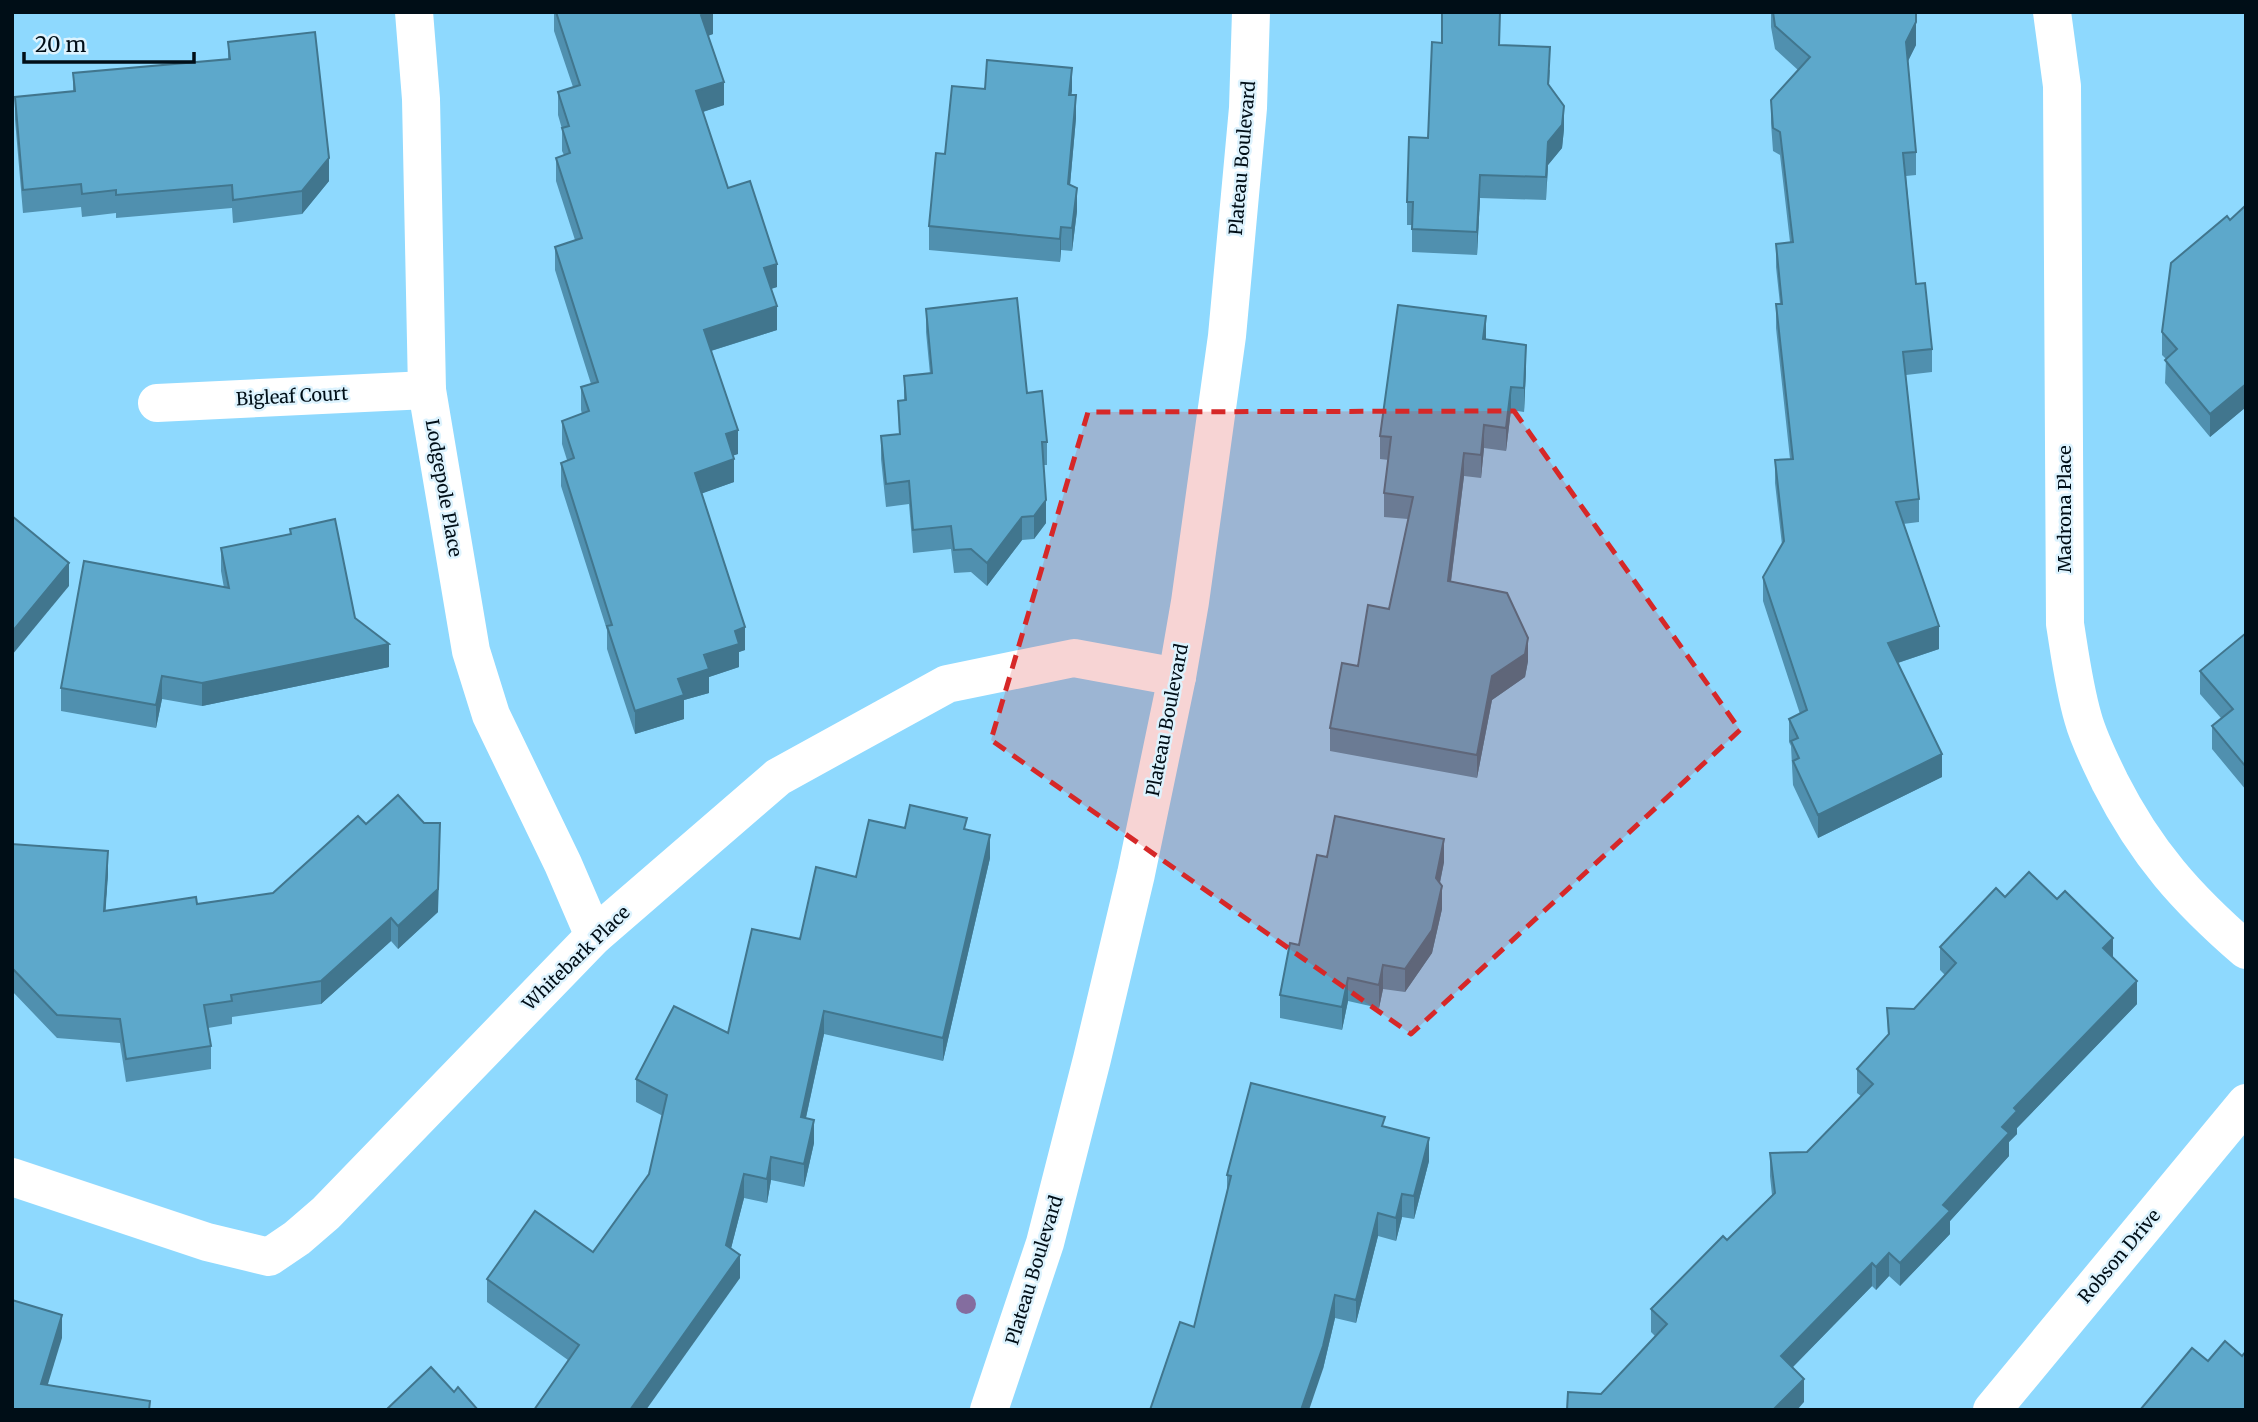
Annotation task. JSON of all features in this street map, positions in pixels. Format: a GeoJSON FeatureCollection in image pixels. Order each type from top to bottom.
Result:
{"type":"FeatureCollection","features":[{"type":"Feature","properties":{"kind":"street","name":"Lodgepole Place"},"geometry":{"type":"LineString","coordinates":[[414,12],[421,99],[427,390],[471,651],[491,715],[563,864],[594,936]]}},
{"type":"Feature","properties":{"kind":"street","name":"Plateau Boulevard"},"geometry":{"type":"LineString","coordinates":[[989,1410],[1045,1243],[1086,1086],[1136,874],[1177,677],[1227,337],[1248,108],[1251,12]]}},
{"type":"Feature","properties":{"kind":"street","name":"Madrona Place"},"geometry":{"type":"LineString","coordinates":[[2052,12],[2062,86],[2065,624],[2073,672],[2083,720],[2101,763],[2125,811],[2148,848],[2179,887],[2246,950]]}},
{"type":"Feature","properties":{"kind":"street","name":"Bigleaf Court"},"geometry":{"type":"LineString","coordinates":[[156,403],[427,390]]}},
{"type":"Feature","properties":{"kind":"street","name":"Whitebark Place"},"geometry":{"type":"LineString","coordinates":[[12,1177],[207,1242],[268,1257],[298,1238],[326,1213],[594,936],[778,777],[947,684],[1074,658],[1177,677]]}},
{"type":"Feature","properties":{"kind":"street","name":"Robson Drive"},"geometry":{"type":"LineString","coordinates":[[1992,1410],[2246,1103]]}},
{"type":"Feature","properties":{"kind":"highlighted area"},"geometry":{"type":"Polygon","coordinates":[[[1514,411],[1740,730],[1411,1034],[991,740],[1088,412],[1514,411]]]}},
{"type":"Feature","properties":{"kind":"building"},"geometry":{"type":"Polygon","coordinates":[[[556,12],[709,12],[701,15],[724,82],[696,91],[728,188],[750,181],[777,264],[764,268],[777,306],[704,330],[738,430],[726,434],[734,459],[695,473],[745,627],[735,631],[739,644],[704,655],[709,669],[678,679],[684,695],[635,711],[607,626],[612,625],[561,463],[574,458],[562,421],[589,411],[581,387],[598,382],[555,247],[582,238],[556,158],[570,153],[562,128],[569,126],[558,92],[580,85],[556,12]]]}},
{"type":"Feature","properties":{"kind":"building"},"geometry":{"type":"Polygon","coordinates":[[[1442,12],[1500,12],[1499,45],[1550,47],[1548,84],[1564,106],[1562,125],[1548,142],[1546,177],[1480,175],[1477,232],[1412,229],[1413,202],[1407,202],[1409,137],[1428,138],[1432,42],[1442,43],[1442,12]]]}},
{"type":"Feature","properties":{"kind":"building"},"geometry":{"type":"Polygon","coordinates":[[[1773,12],[1916,12],[1916,22],[1906,42],[1916,152],[1903,153],[1916,284],[1925,283],[1932,349],[1903,352],[1919,499],[1896,502],[1939,626],[1888,643],[1942,754],[1818,815],[1793,761],[1799,758],[1791,741],[1798,738],[1789,719],[1807,710],[1763,577],[1784,541],[1775,460],[1793,459],[1776,304],[1782,304],[1776,244],[1793,242],[1780,132],[1773,128],[1771,100],[1810,57],[1775,26],[1773,12]]]}},
{"type":"Feature","properties":{"kind":"building"},"geometry":{"type":"Polygon","coordinates":[[[315,32],[329,158],[302,191],[233,200],[232,185],[116,195],[116,190],[82,194],[81,184],[23,190],[15,97],[75,91],[73,73],[230,59],[228,42],[315,32]]]}},
{"type":"Feature","properties":{"kind":"building"},"geometry":{"type":"Polygon","coordinates":[[[987,60],[1072,68],[1069,95],[1076,95],[1068,184],[1077,188],[1072,228],[1061,227],[1060,239],[929,226],[936,153],[945,154],[952,86],[985,89],[987,60]]]}},
{"type":"Feature","properties":{"kind":"building"},"geometry":{"type":"Polygon","coordinates":[[[2246,205],[2246,384],[2210,414],[2165,360],[2177,349],[2162,332],[2171,263],[2227,216],[2230,220],[2246,205]]]}},
{"type":"Feature","properties":{"kind":"building"},"geometry":{"type":"Polygon","coordinates":[[[1017,298],[1027,393],[1042,391],[1047,442],[1042,442],[1046,500],[1034,516],[1022,517],[987,563],[971,549],[954,550],[951,526],[913,530],[909,481],[886,484],[881,436],[900,434],[898,401],[906,400],[904,376],[932,373],[926,309],[1017,298]]]}},
{"type":"Feature","properties":{"kind":"building"},"geometry":{"type":"Polygon","coordinates":[[[1398,305],[1486,316],[1483,339],[1526,345],[1524,388],[1511,387],[1506,428],[1484,425],[1481,455],[1464,453],[1448,581],[1507,593],[1528,638],[1525,654],[1492,676],[1477,755],[1330,728],[1342,663],[1358,666],[1368,605],[1389,609],[1413,497],[1384,493],[1391,437],[1380,436],[1398,305]]]}},
{"type":"Feature","properties":{"kind":"building"},"geometry":{"type":"Polygon","coordinates":[[[12,516],[69,563],[12,632],[12,516]]]}},
{"type":"Feature","properties":{"kind":"building"},"geometry":{"type":"Polygon","coordinates":[[[335,519],[355,618],[389,644],[202,683],[162,676],[156,705],[61,688],[84,561],[229,588],[221,548],[291,534],[290,529],[335,519]]]}},
{"type":"Feature","properties":{"kind":"building"},"geometry":{"type":"Polygon","coordinates":[[[2246,633],[2246,767],[2212,726],[2233,709],[2200,671],[2246,633]]]}},
{"type":"Feature","properties":{"kind":"building"},"geometry":{"type":"Polygon","coordinates":[[[398,795],[424,823],[440,823],[438,889],[398,926],[391,918],[321,981],[231,995],[232,1001],[204,1005],[211,1046],[126,1059],[120,1019],[57,1015],[12,968],[12,844],[108,851],[104,911],[196,897],[197,904],[273,893],[358,816],[366,824],[398,795]]]}},
{"type":"Feature","properties":{"kind":"building"},"geometry":{"type":"Polygon","coordinates":[[[910,805],[967,818],[964,829],[990,835],[943,1038],[824,1011],[801,1117],[814,1120],[804,1164],[771,1157],[767,1179],[744,1174],[726,1245],[740,1255],[630,1410],[534,1410],[579,1345],[487,1279],[535,1211],[593,1252],[649,1174],[667,1095],[636,1079],[674,1006],[728,1033],[752,929],[800,939],[816,867],[856,877],[869,820],[905,828],[910,805]]]}},
{"type":"Feature","properties":{"kind":"building"},"geometry":{"type":"Polygon","coordinates":[[[1335,816],[1444,839],[1436,878],[1442,886],[1432,930],[1405,969],[1383,965],[1379,985],[1348,978],[1342,1007],[1280,995],[1290,943],[1299,945],[1317,855],[1327,857],[1335,816]]]}},
{"type":"Feature","properties":{"kind":"building"},"geometry":{"type":"Polygon","coordinates":[[[2029,872],[2057,899],[2065,891],[2113,938],[2103,948],[2137,981],[2014,1108],[2017,1111],[2002,1127],[2009,1133],[1943,1205],[1950,1211],[1900,1263],[1889,1253],[1876,1267],[1872,1263],[1781,1356],[1804,1379],[1773,1410],[1567,1410],[1568,1392],[1601,1394],[1667,1324],[1651,1309],[1723,1236],[1727,1240],[1775,1193],[1770,1153],[1807,1152],[1873,1084],[1857,1069],[1889,1034],[1887,1008],[1914,1009],[1956,963],[1940,947],[1996,888],[2005,897],[2029,872]]]}},
{"type":"Feature","properties":{"kind":"building"},"geometry":{"type":"Polygon","coordinates":[[[1251,1083],[1385,1117],[1382,1126],[1429,1138],[1414,1196],[1402,1194],[1396,1218],[1378,1213],[1356,1300],[1335,1295],[1323,1346],[1301,1410],[1150,1410],[1180,1322],[1194,1327],[1231,1176],[1227,1175],[1251,1083]]]}},
{"type":"Feature","properties":{"kind":"building"},"geometry":{"type":"Polygon","coordinates":[[[12,1300],[62,1315],[41,1384],[150,1401],[149,1410],[12,1410],[12,1300]]]}},
{"type":"Feature","properties":{"kind":"building"},"geometry":{"type":"Polygon","coordinates":[[[2225,1341],[2242,1356],[2246,1351],[2246,1410],[2140,1410],[2192,1348],[2208,1361],[2225,1341]]]}},
{"type":"Feature","properties":{"kind":"building"},"geometry":{"type":"Polygon","coordinates":[[[431,1367],[454,1392],[458,1387],[478,1410],[386,1410],[431,1367]]]}}]}
